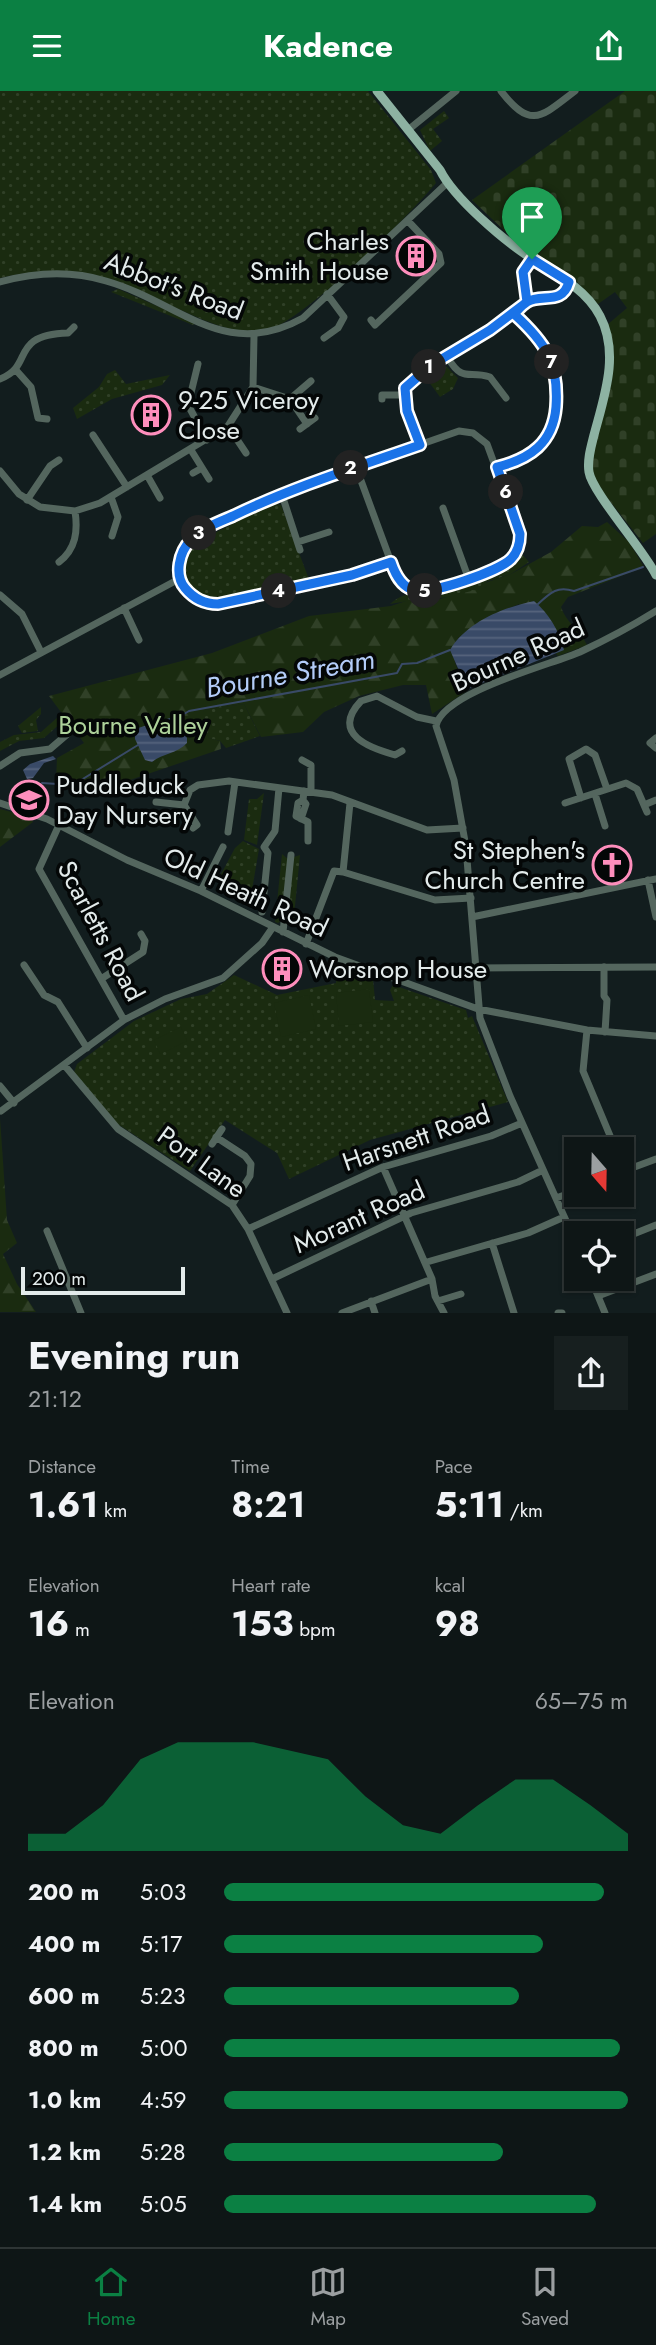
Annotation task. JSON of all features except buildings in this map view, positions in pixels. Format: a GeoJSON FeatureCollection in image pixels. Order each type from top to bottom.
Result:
{"type":"FeatureCollection","features":[{"type":"Feature","properties":{"kind":"main road"},"geometry":{"type":"LineString","coordinates":[[377,91],[446,184],[491,228],[532,259],[569,282],[600,316],[608,344],[609,375],[589,455],[590,478],[655,571]]}},
{"type":"Feature","properties":{"kind":"street"},"geometry":{"type":"LineString","coordinates":[[408,130],[456,91]]}},
{"type":"Feature","properties":{"kind":"street"},"geometry":{"type":"LineString","coordinates":[[501,91],[513,107],[531,117],[541,116],[575,91]]}},
{"type":"Feature","properties":{"kind":"street","name":"Abbot's Road"},"geometry":{"type":"LineString","coordinates":[[0,282],[34,274],[83,275],[120,285],[227,332],[254,336],[285,328],[303,318],[446,184]]}},
{"type":"Feature","properties":{"kind":"street"},"geometry":{"type":"LineString","coordinates":[[371,320],[375,325],[441,263],[439,254],[408,221]]}},
{"type":"Feature","properties":{"kind":"street"},"geometry":{"type":"LineString","coordinates":[[527,302],[523,272],[532,259]]}},
{"type":"Feature","properties":{"kind":"street"},"geometry":{"type":"LineString","coordinates":[[403,395],[413,379],[514,314],[527,302],[560,295],[567,290],[569,282]]}},
{"type":"Feature","properties":{"kind":"street"},"geometry":{"type":"LineString","coordinates":[[324,338],[338,328],[344,317],[327,294]]}},
{"type":"Feature","properties":{"kind":"street"},"geometry":{"type":"LineString","coordinates":[[497,467],[540,448],[553,428],[556,413],[558,385],[555,368],[534,333],[514,314]]}},
{"type":"Feature","properties":{"kind":"street"},"geometry":{"type":"LineString","coordinates":[[0,379],[15,369],[27,348],[38,337],[70,337],[74,327]]}},
{"type":"Feature","properties":{"kind":"street"},"geometry":{"type":"LineString","coordinates":[[0,471],[27,500],[45,509],[75,511],[111,497],[228,426],[253,387],[254,336]]}},
{"type":"Feature","properties":{"kind":"street"},"geometry":{"type":"LineString","coordinates":[[448,358],[458,372],[467,376],[490,377],[503,394],[492,396]]}},
{"type":"Feature","properties":{"kind":"street"},"geometry":{"type":"LineString","coordinates":[[198,364],[188,407],[207,440]]}},
{"type":"Feature","properties":{"kind":"street"},"geometry":{"type":"LineString","coordinates":[[15,369],[31,387],[40,420]]}},
{"type":"Feature","properties":{"kind":"street"},"geometry":{"type":"LineString","coordinates":[[195,375],[205,377]]}},
{"type":"Feature","properties":{"kind":"street"},"geometry":{"type":"LineString","coordinates":[[290,399],[311,381]]}},
{"type":"Feature","properties":{"kind":"street"},"geometry":{"type":"LineString","coordinates":[[253,387],[290,399],[311,421],[300,429]]}},
{"type":"Feature","properties":{"kind":"street"},"geometry":{"type":"LineString","coordinates":[[382,395],[403,395]]}},
{"type":"Feature","properties":{"kind":"street"},"geometry":{"type":"LineString","coordinates":[[403,395],[420,445]]}},
{"type":"Feature","properties":{"kind":"street"},"geometry":{"type":"LineString","coordinates":[[228,426],[247,453]]}},
{"type":"Feature","properties":{"kind":"street"},"geometry":{"type":"LineString","coordinates":[[356,467],[391,562],[400,581],[412,590],[429,591],[505,564],[514,557],[520,543],[518,524],[487,444],[468,431],[459,431],[356,467],[282,495],[212,526],[190,541],[181,556],[179,579],[195,598],[208,604],[218,604],[352,575],[391,562]]}},
{"type":"Feature","properties":{"kind":"street"},"geometry":{"type":"LineString","coordinates":[[93,435],[127,487]]}},
{"type":"Feature","properties":{"kind":"street"},"geometry":{"type":"LineString","coordinates":[[100,444],[107,438]]}},
{"type":"Feature","properties":{"kind":"street"},"geometry":{"type":"LineString","coordinates":[[242,443],[250,440]]}},
{"type":"Feature","properties":{"kind":"street"},"geometry":{"type":"LineString","coordinates":[[191,450],[209,479]]}},
{"type":"Feature","properties":{"kind":"street"},"geometry":{"type":"LineString","coordinates":[[27,500],[50,466],[59,460]]}},
{"type":"Feature","properties":{"kind":"street"},"geometry":{"type":"LineString","coordinates":[[50,466],[56,474]]}},
{"type":"Feature","properties":{"kind":"street"},"geometry":{"type":"LineString","coordinates":[[193,473],[202,468]]}},
{"type":"Feature","properties":{"kind":"street"},"geometry":{"type":"LineString","coordinates":[[147,475],[160,498]]}},
{"type":"Feature","properties":{"kind":"street"},"geometry":{"type":"LineString","coordinates":[[282,495],[299,546],[329,532]]}},
{"type":"Feature","properties":{"kind":"street"},"geometry":{"type":"LineString","coordinates":[[111,497],[118,517],[112,536]]}},
{"type":"Feature","properties":{"kind":"street"},"geometry":{"type":"LineString","coordinates":[[454,509],[444,510],[468,577]]}},
{"type":"Feature","properties":{"kind":"street"},"geometry":{"type":"LineString","coordinates":[[59,562],[68,555],[76,538],[75,511]]}},
{"type":"Feature","properties":{"kind":"street"},"geometry":{"type":"LineString","coordinates":[[116,526],[125,530]]}},
{"type":"Feature","properties":{"kind":"street"},"geometry":{"type":"LineString","coordinates":[[68,555],[77,560]]}},
{"type":"Feature","properties":{"kind":"street"},"geometry":{"type":"LineString","coordinates":[[0,675],[179,579]]}},
{"type":"Feature","properties":{"kind":"street"},"geometry":{"type":"LineString","coordinates":[[0,595],[22,614],[41,652]]}},
{"type":"Feature","properties":{"kind":"street"},"geometry":{"type":"LineString","coordinates":[[124,608],[139,640]]}},
{"type":"Feature","properties":{"kind":"street","name":"Bourne Road"},"geometry":{"type":"LineString","coordinates":[[567,1221],[493,1057],[478,1009],[471,898],[463,828],[454,780],[436,721],[445,711],[474,693],[509,677],[577,653],[656,611]]}},
{"type":"Feature","properties":{"kind":"street"},"geometry":{"type":"LineString","coordinates":[[399,757],[359,741],[353,733],[349,711],[361,701],[377,697],[417,717],[436,721]]}},
{"type":"Feature","properties":{"kind":"street"},"geometry":{"type":"LineString","coordinates":[[0,766],[20,753],[50,750],[71,731]]}},
{"type":"Feature","properties":{"kind":"street"},"geometry":{"type":"LineString","coordinates":[[655,749],[650,741],[656,738]]}},
{"type":"Feature","properties":{"kind":"street"},"geometry":{"type":"LineString","coordinates":[[581,798],[569,759],[586,749],[595,755],[607,789]]}},
{"type":"Feature","properties":{"kind":"street"},"geometry":{"type":"LineString","coordinates":[[302,760],[312,765],[308,791],[298,803],[296,816],[308,822],[308,841]]}},
{"type":"Feature","properties":{"kind":"street"},"geometry":{"type":"LineString","coordinates":[[184,805],[190,790],[198,785],[215,781],[235,782],[332,795],[427,830],[463,828]]}},
{"type":"Feature","properties":{"kind":"street"},"geometry":{"type":"LineString","coordinates":[[228,832],[235,782]]}},
{"type":"Feature","properties":{"kind":"street"},"geometry":{"type":"LineString","coordinates":[[565,803],[626,783],[633,785],[646,809],[656,800]]}},
{"type":"Feature","properties":{"kind":"street"},"geometry":{"type":"LineString","coordinates":[[262,912],[268,853],[264,847],[275,831],[279,788]]}},
{"type":"Feature","properties":{"kind":"street"},"geometry":{"type":"LineString","coordinates":[[595,794],[606,827]]}},
{"type":"Feature","properties":{"kind":"street"},"geometry":{"type":"LineString","coordinates":[[156,802],[184,805],[198,825],[193,828]]}},
{"type":"Feature","properties":{"kind":"street","name":"Old Heath Road"},"geometry":{"type":"LineString","coordinates":[[0,803],[28,811],[59,825],[127,860],[201,891],[306,944],[478,1009],[605,1033],[656,1036]]}},
{"type":"Feature","properties":{"kind":"street"},"geometry":{"type":"LineString","coordinates":[[343,872],[350,803]]}},
{"type":"Feature","properties":{"kind":"street","name":"Scarletts Road"},"geometry":{"type":"LineString","coordinates":[[59,825],[39,869],[124,1020]]}},
{"type":"Feature","properties":{"kind":"street"},"geometry":{"type":"LineString","coordinates":[[201,891],[223,847]]}},
{"type":"Feature","properties":{"kind":"street"},"geometry":{"type":"LineString","coordinates":[[283,932],[291,855]]}},
{"type":"Feature","properties":{"kind":"street"},"geometry":{"type":"LineString","coordinates":[[306,944],[334,871],[435,900],[471,898]]}},
{"type":"Feature","properties":{"kind":"street"},"geometry":{"type":"LineString","coordinates":[[472,917],[652,880],[656,917]]}},
{"type":"Feature","properties":{"kind":"street"},"geometry":{"type":"LineString","coordinates":[[1,1111],[124,1020],[164,999],[223,978],[262,943],[274,927]]}},
{"type":"Feature","properties":{"kind":"street"},"geometry":{"type":"LineString","coordinates":[[101,979],[143,952],[145,941],[141,935]]}},
{"type":"Feature","properties":{"kind":"street"},"geometry":{"type":"LineString","coordinates":[[24,965],[44,995],[58,1002],[87,1048]]}},
{"type":"Feature","properties":{"kind":"street"},"geometry":{"type":"LineString","coordinates":[[604,967],[607,1000],[605,1033]]}},
{"type":"Feature","properties":{"kind":"street"},"geometry":{"type":"LineString","coordinates":[[475,968],[656,967]]}},
{"type":"Feature","properties":{"kind":"street"},"geometry":{"type":"LineString","coordinates":[[587,1030],[583,1071],[611,1137]]}},
{"type":"Feature","properties":{"kind":"street","name":"Port Lane"},"geometry":{"type":"LineString","coordinates":[[65,1066],[118,1129],[232,1205],[248,1229],[287,1313]]}},
{"type":"Feature","properties":{"kind":"street"},"geometry":{"type":"LineString","coordinates":[[0,1086],[14,1103]]}},
{"type":"Feature","properties":{"kind":"street","name":"Harsnett Road"},"geometry":{"type":"LineString","coordinates":[[248,1229],[383,1167],[491,1136],[522,1123]]}},
{"type":"Feature","properties":{"kind":"street"},"geometry":{"type":"LineString","coordinates":[[222,1129],[214,1141],[245,1156],[252,1167],[250,1176],[232,1205]]}},
{"type":"Feature","properties":{"kind":"street"},"geometry":{"type":"LineString","coordinates":[[634,1165],[656,1159]]}},
{"type":"Feature","properties":{"kind":"street"},"geometry":{"type":"LineString","coordinates":[[383,1167],[427,1262],[444,1313]]}},
{"type":"Feature","properties":{"kind":"street","name":"Morant Road"},"geometry":{"type":"LineString","coordinates":[[272,1279],[405,1216],[518,1182],[543,1170]]}},
{"type":"Feature","properties":{"kind":"street"},"geometry":{"type":"LineString","coordinates":[[556,1199],[564,1196]]}},
{"type":"Feature","properties":{"kind":"street"},"geometry":{"type":"LineString","coordinates":[[427,1262],[538,1230],[565,1217]]}},
{"type":"Feature","properties":{"kind":"street"},"geometry":{"type":"LineString","coordinates":[[634,1234],[656,1226]]}},
{"type":"Feature","properties":{"kind":"street"},"geometry":{"type":"LineString","coordinates":[[47,1231],[81,1313]]}},
{"type":"Feature","properties":{"kind":"street"},"geometry":{"type":"LineString","coordinates":[[492,1243],[514,1313]]}},
{"type":"Feature","properties":{"kind":"street"},"geometry":{"type":"LineString","coordinates":[[598,1296],[656,1274]]}},
{"type":"Feature","properties":{"kind":"street"},"geometry":{"type":"LineString","coordinates":[[342,1313],[432,1279]]}},
{"type":"Feature","properties":{"kind":"street"},"geometry":{"type":"LineString","coordinates":[[596,1291],[605,1313]]}},
{"type":"Feature","properties":{"kind":"street"},"geometry":{"type":"LineString","coordinates":[[438,1301],[461,1294]]}},
{"type":"Feature","properties":{"kind":"street"},"geometry":{"type":"LineString","coordinates":[[371,1301],[375,1313]]}},
{"type":"Feature","properties":{"kind":"green space"},"geometry":{"type":"Polygon","coordinates":[[[0,91],[368,91],[431,170],[436,183],[379,243],[299,312],[277,326],[260,332],[226,328],[132,290],[89,277],[45,272],[0,278],[0,91]]]}},
{"type":"Feature","properties":{"kind":"green space"},"geometry":{"type":"Polygon","coordinates":[[[625,91],[656,91],[656,534],[643,543],[598,486],[592,472],[592,456],[612,380],[607,325],[627,308],[615,292],[598,304],[575,280],[510,236],[472,200],[625,91]]]}},
{"type":"Feature","properties":{"kind":"green space"},"geometry":{"type":"Polygon","coordinates":[[[444,111],[449,118],[433,129],[442,141],[430,151],[420,130],[444,111]]]}},
{"type":"Feature","properties":{"kind":"green space"},"geometry":{"type":"Polygon","coordinates":[[[118,289],[196,323],[193,325],[111,292],[118,289]]]}},
{"type":"Feature","properties":{"kind":"green space"},"geometry":{"type":"Polygon","coordinates":[[[446,366],[458,378],[453,389],[440,397],[429,382],[446,366]]]}},
{"type":"Feature","properties":{"kind":"green space"},"geometry":{"type":"Polygon","coordinates":[[[115,370],[126,384],[170,375],[162,385],[112,399],[77,419],[73,408],[99,387],[107,374],[115,370]]]}},
{"type":"Feature","properties":{"kind":"green space"},"geometry":{"type":"Polygon","coordinates":[[[274,503],[281,505],[310,582],[241,598],[206,597],[192,591],[184,579],[182,564],[193,544],[274,503]]]}},
{"type":"Feature","properties":{"kind":"green space","name":"Bourne Valley"},"geometry":{"type":"Polygon","coordinates":[[[607,522],[629,542],[644,567],[568,597],[561,607],[587,645],[558,656],[519,604],[488,617],[458,638],[455,663],[467,691],[432,714],[426,685],[403,685],[359,696],[324,712],[303,732],[261,737],[244,704],[204,710],[199,722],[209,738],[220,741],[221,749],[130,780],[77,793],[74,798],[67,785],[56,781],[57,758],[84,743],[49,696],[212,653],[309,616],[391,606],[409,600],[432,601],[487,587],[485,583],[511,574],[551,552],[582,526],[598,527],[607,522]]]}},
{"type":"Feature","properties":{"kind":"green space"},"geometry":{"type":"Polygon","coordinates":[[[521,553],[529,562],[511,574],[486,582],[487,587],[451,597],[390,604],[412,593],[454,586],[456,591],[492,577],[491,573],[509,565],[521,553]]]}},
{"type":"Feature","properties":{"kind":"green space"},"geometry":{"type":"Polygon","coordinates":[[[244,704],[260,736],[226,748],[220,741],[209,738],[198,721],[204,710],[244,704]]]}},
{"type":"Feature","properties":{"kind":"green space"},"geometry":{"type":"Polygon","coordinates":[[[41,707],[41,714],[36,720],[38,731],[22,733],[18,726],[41,707]]]}},
{"type":"Feature","properties":{"kind":"green space"},"geometry":{"type":"Polygon","coordinates":[[[58,717],[62,722],[44,738],[19,741],[0,751],[0,742],[14,735],[41,732],[58,717]]]}},
{"type":"Feature","properties":{"kind":"green space"},"geometry":{"type":"Polygon","coordinates":[[[264,793],[257,845],[244,840],[249,799],[257,799],[264,793]]]}},
{"type":"Feature","properties":{"kind":"green space"},"geometry":{"type":"Polygon","coordinates":[[[0,809],[31,817],[33,822],[0,847],[0,809]]]}},
{"type":"Feature","properties":{"kind":"green space"},"geometry":{"type":"Polygon","coordinates":[[[243,841],[259,849],[252,890],[220,876],[235,848],[243,841]]]}},
{"type":"Feature","properties":{"kind":"green space"},"geometry":{"type":"Polygon","coordinates":[[[282,854],[289,860],[283,919],[278,923],[275,922],[282,854]]]}},
{"type":"Feature","properties":{"kind":"green space"},"geometry":{"type":"Polygon","coordinates":[[[300,855],[293,926],[286,919],[294,857],[300,855]]]}},
{"type":"Feature","properties":{"kind":"green space"},"geometry":{"type":"Polygon","coordinates":[[[337,966],[373,979],[375,1000],[394,1001],[390,990],[393,985],[466,1010],[468,1018],[472,1016],[508,1102],[370,1140],[289,1179],[277,1153],[225,1120],[190,1171],[113,1121],[74,1072],[77,1064],[134,1021],[181,999],[207,994],[234,975],[277,995],[336,983],[337,966]]]}},
{"type":"Feature","properties":{"kind":"green space"},"geometry":{"type":"Polygon","coordinates":[[[369,989],[373,1022],[339,1026],[336,993],[369,989]]]}},
{"type":"Feature","properties":{"kind":"green space"},"geometry":{"type":"Polygon","coordinates":[[[309,995],[316,1029],[281,1037],[274,1003],[309,995]]]}},
{"type":"Feature","properties":{"kind":"green space"},"geometry":{"type":"Polygon","coordinates":[[[181,1027],[187,1041],[160,1054],[154,1040],[181,1027]]]}},
{"type":"Feature","properties":{"kind":"green space"},"geometry":{"type":"Polygon","coordinates":[[[0,1118],[7,1220],[17,1243],[3,1254],[17,1284],[36,1312],[0,1312],[0,1118]]]}},
{"type":"Feature","properties":{"kind":"water"},"geometry":{"type":"Polygon","coordinates":[[[534,601],[553,623],[564,650],[467,689],[450,650],[457,640],[486,618],[534,601]]]}},
{"type":"Feature","properties":{"kind":"water"},"geometry":{"type":"Polygon","coordinates":[[[173,717],[187,738],[187,743],[152,762],[145,760],[135,739],[135,729],[173,717]]]}},
{"type":"Feature","properties":{"kind":"water"},"geometry":{"type":"Polygon","coordinates":[[[53,756],[56,759],[44,763],[33,778],[27,779],[23,770],[30,764],[53,756]]]}},
{"type":"Feature","properties":{"kind":"waterway","name":"Bourne Stream"},"geometry":{"type":"LineString","coordinates":[[538,604],[554,591],[574,591],[643,567]]}},
{"type":"Feature","properties":{"kind":"waterway","name":"Bourne Stream"},"geometry":{"type":"LineString","coordinates":[[174,720],[189,711],[397,673],[402,664],[417,663],[450,650]]}},
{"type":"Feature","properties":{"kind":"waterway","name":"Bourne Stream"},"geometry":{"type":"LineString","coordinates":[[42,783],[73,785],[138,745]]}},
{"type":"Feature","properties":{"kind":"place","name":"Charles Smith House"},"geometry":{"type":"Point","coordinates":[416,256]}},
{"type":"Feature","properties":{"kind":"place","name":"9-25 Viceroy Close"},"geometry":{"type":"Point","coordinates":[151,415]}},
{"type":"Feature","properties":{"kind":"place","name":"Puddleduck Day Nursery"},"geometry":{"type":"Point","coordinates":[29,800]}},
{"type":"Feature","properties":{"kind":"place","name":"St Stephen's Church Centre"},"geometry":{"type":"Point","coordinates":[612,865]}},
{"type":"Feature","properties":{"kind":"place","name":"Worsnop House"},"geometry":{"type":"Point","coordinates":[282,969]}},
{"type":"Feature","properties":{"kind":"route"},"geometry":{"type":"LineString","coordinates":[[532,259],[523,272],[528,293],[527,302],[514,314],[448,358],[430,366],[408,383],[403,395],[420,445],[249,508],[198,534],[190,541],[179,562],[179,579],[185,588],[195,598],[208,604],[218,604],[352,575],[391,562],[405,586],[412,590],[429,591],[492,570],[514,557],[520,543],[520,534],[497,467],[532,453],[547,440],[555,419],[558,385],[555,368],[543,344],[514,314],[527,302],[551,300],[560,295],[567,290],[569,282],[532,259]]}}]}
